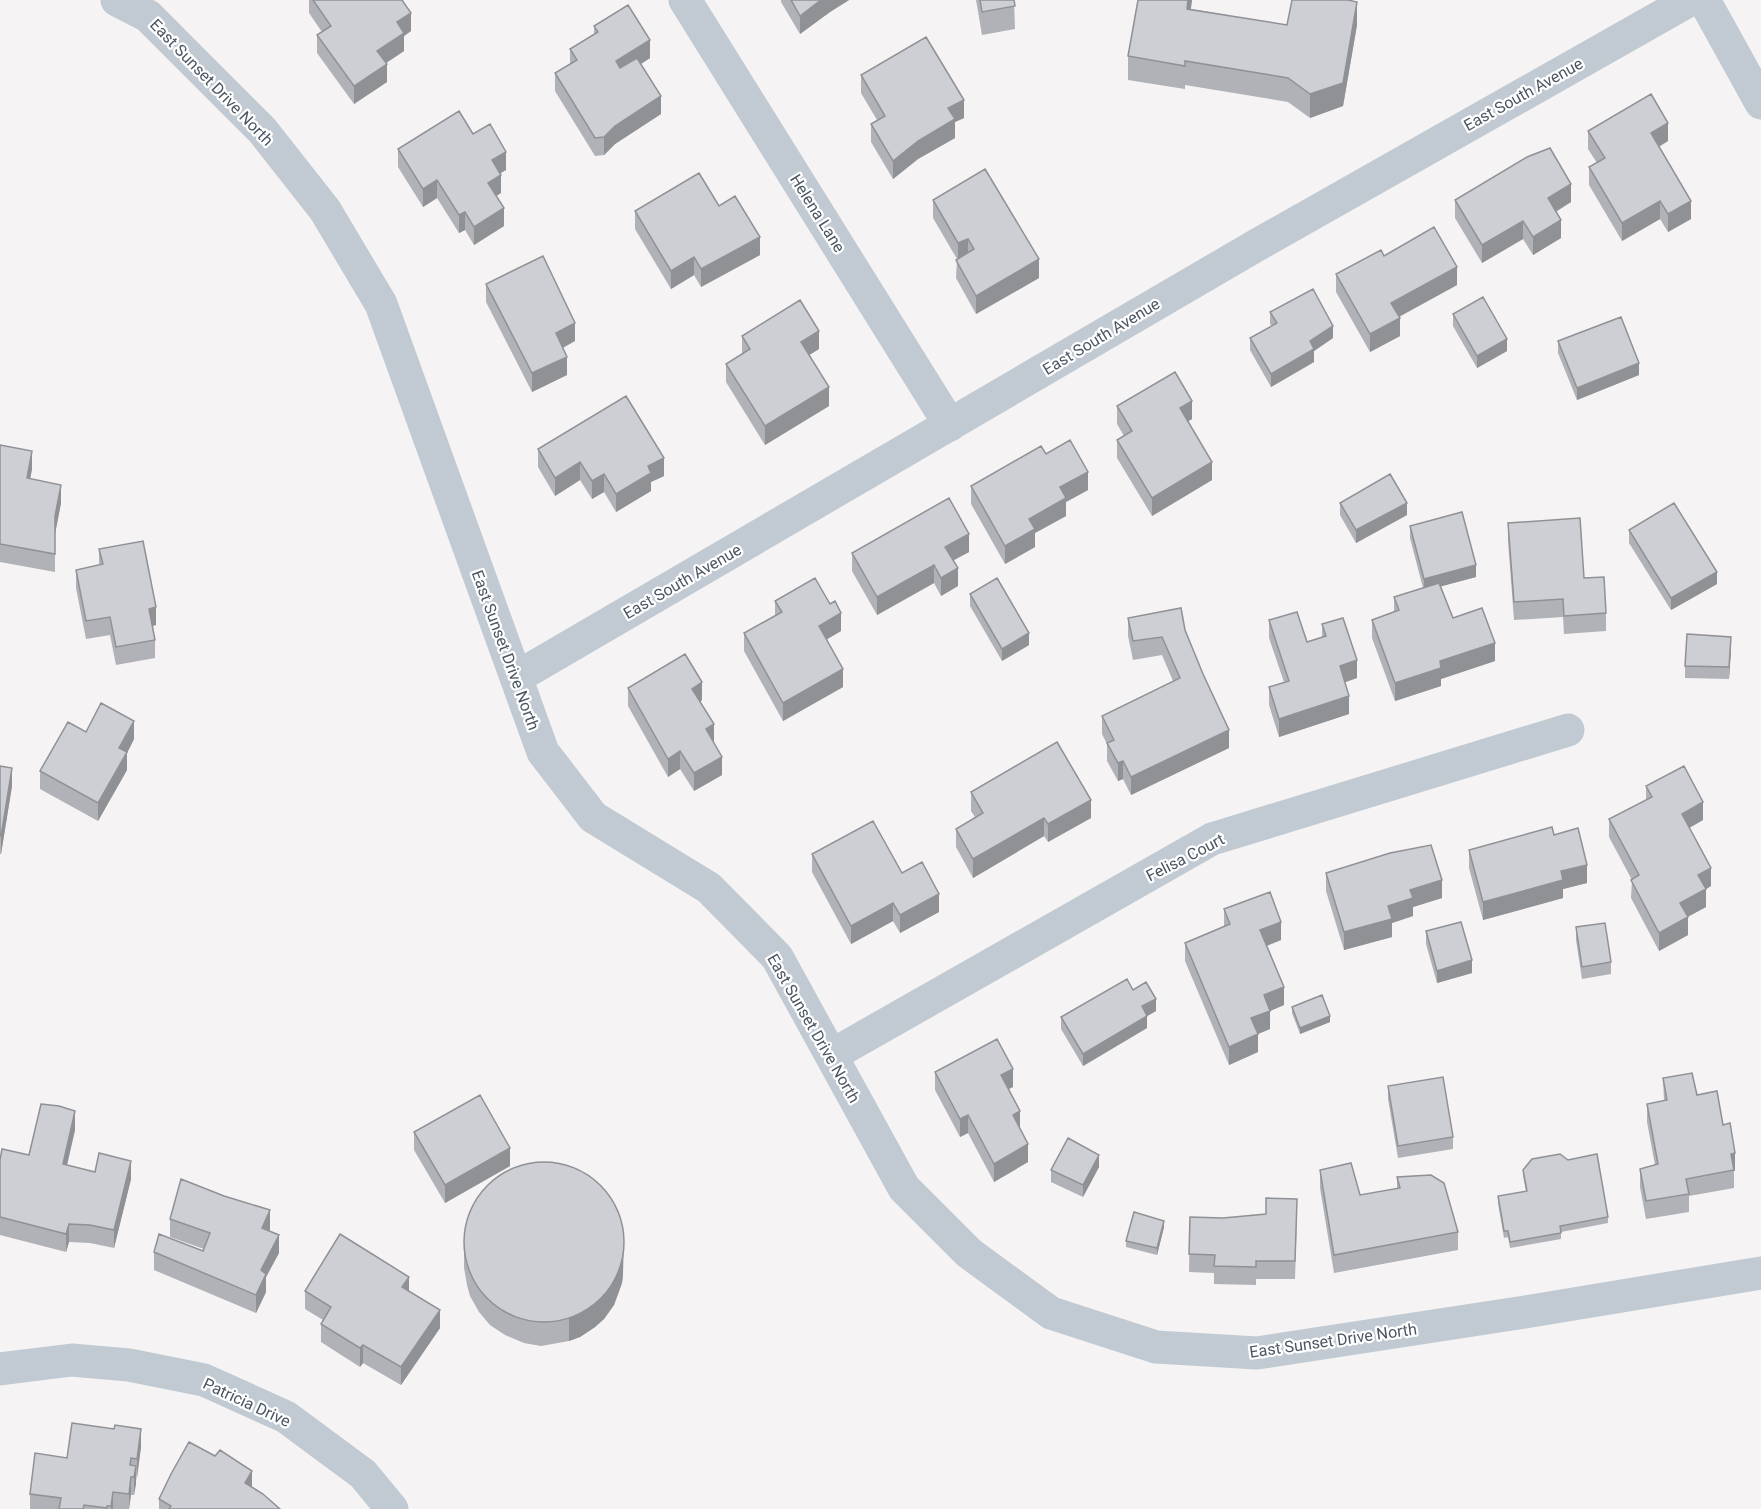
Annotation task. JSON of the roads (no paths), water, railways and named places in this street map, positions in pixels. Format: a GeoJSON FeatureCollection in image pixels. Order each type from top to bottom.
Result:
{"type":"FeatureCollection","features":[{"type":"Feature","properties":{"kind":"street","name":"East Sunset Drive North"},"geometry":{"type":"LineString","coordinates":[[117,0],[148,16],[262,130],[325,210],[381,303],[543,752],[593,817],[709,888],[777,957],[904,1188],[969,1253],[1051,1313],[1156,1347],[1257,1353],[1761,1273]]}},
{"type":"Feature","properties":{"kind":"street","name":"Helena Lane"},"geometry":{"type":"LineString","coordinates":[[685,0],[950,425]]}},
{"type":"Feature","properties":{"kind":"street","name":"East South Avenue"},"geometry":{"type":"LineString","coordinates":[[516,677],[1257,244],[1690,0]]}},
{"type":"Feature","properties":{"kind":"street"},"geometry":{"type":"LineString","coordinates":[[1704,0],[1761,103]]}},
{"type":"Feature","properties":{"kind":"street","name":"Felisa Court"},"geometry":{"type":"LineString","coordinates":[[832,1055],[1212,839],[1568,730]]}},
{"type":"Feature","properties":{"kind":"street","name":"Patricia Drive"},"geometry":{"type":"LineString","coordinates":[[0,1369],[72,1360],[129,1365],[204,1380],[286,1417],[363,1474],[392,1509]]}}]}
